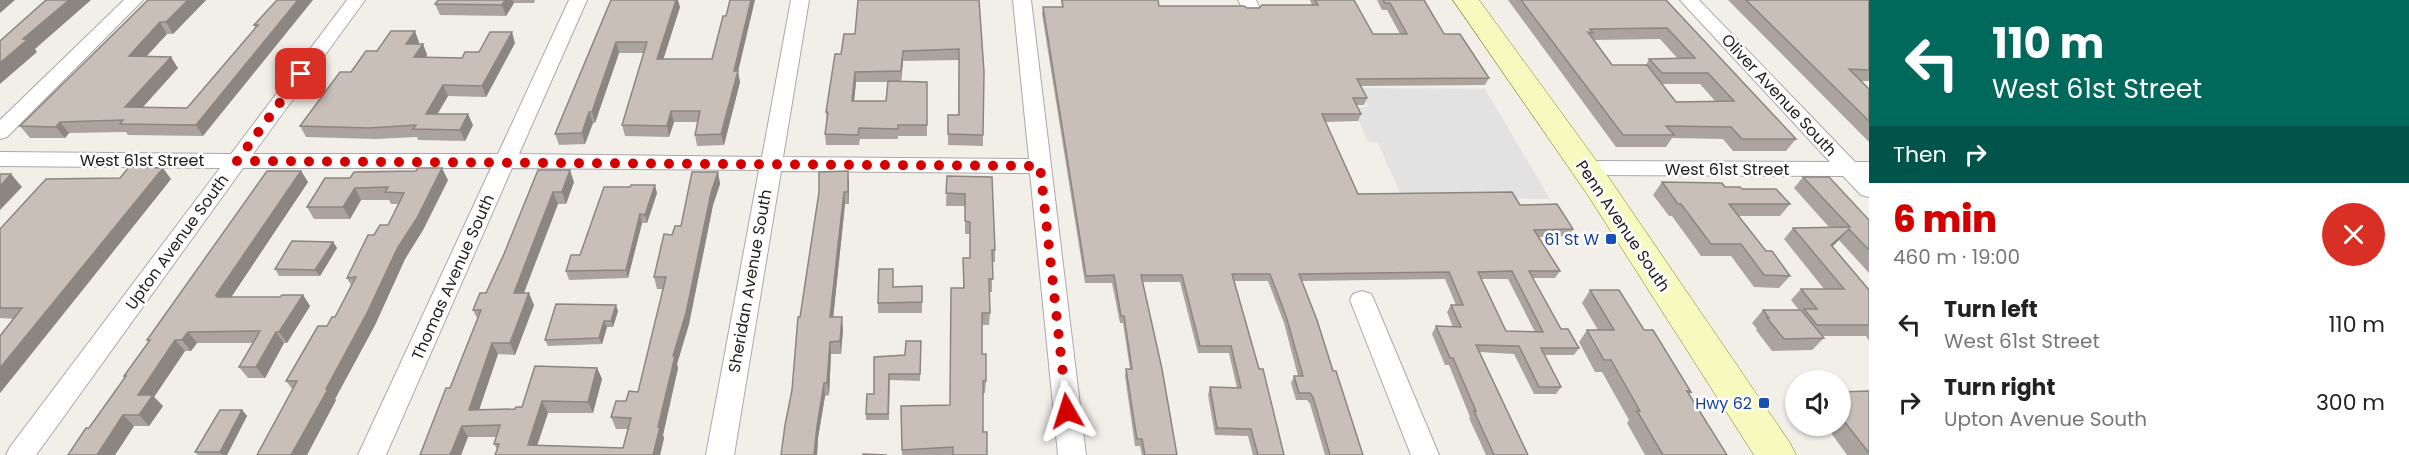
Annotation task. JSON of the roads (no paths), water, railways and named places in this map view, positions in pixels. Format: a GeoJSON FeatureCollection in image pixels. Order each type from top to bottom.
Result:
{"type":"FeatureCollection","features":[{"type":"Feature","properties":{"kind":"main road","name":"Penn Avenue South"},"geometry":{"type":"LineString","coordinates":[[1466,0],[1542,105],[1776,455]]}},
{"type":"Feature","properties":{"kind":"street"},"geometry":{"type":"LineString","coordinates":[[0,132],[134,0]]}},
{"type":"Feature","properties":{"kind":"street","name":"Upton Avenue South"},"geometry":{"type":"LineString","coordinates":[[20,455],[356,0]]}},
{"type":"Feature","properties":{"kind":"street","name":"Thomas Avenue South"},"geometry":{"type":"LineString","coordinates":[[372,455],[578,0]]}},
{"type":"Feature","properties":{"kind":"street","name":"Sheridan Avenue South"},"geometry":{"type":"LineString","coordinates":[[720,455],[800,0]]}},
{"type":"Feature","properties":{"kind":"street"},"geometry":{"type":"LineString","coordinates":[[1022,0],[1072,455]]}},
{"type":"Feature","properties":{"kind":"street","name":"Oliver Avenue South"},"geometry":{"type":"LineString","coordinates":[[1689,0],[1859,169],[1869,190]]}},
{"type":"Feature","properties":{"kind":"street","name":"West 61st Street"},"geometry":{"type":"LineString","coordinates":[[0,159],[1040,166]]}},
{"type":"Feature","properties":{"kind":"street","name":"West 61st Street"},"geometry":{"type":"LineString","coordinates":[[1584,168],[1859,169]]}},
{"type":"Feature","properties":{"kind":"street"},"geometry":{"type":"LineString","coordinates":[[1362,300],[1425,455]]}},
{"type":"Feature","properties":{"kind":"place","name":"61 St W"},"geometry":{"type":"Point","coordinates":[1611,239]}},
{"type":"Feature","properties":{"kind":"place","name":"Hwy 62"},"geometry":{"type":"Point","coordinates":[1764,403]}}]}
